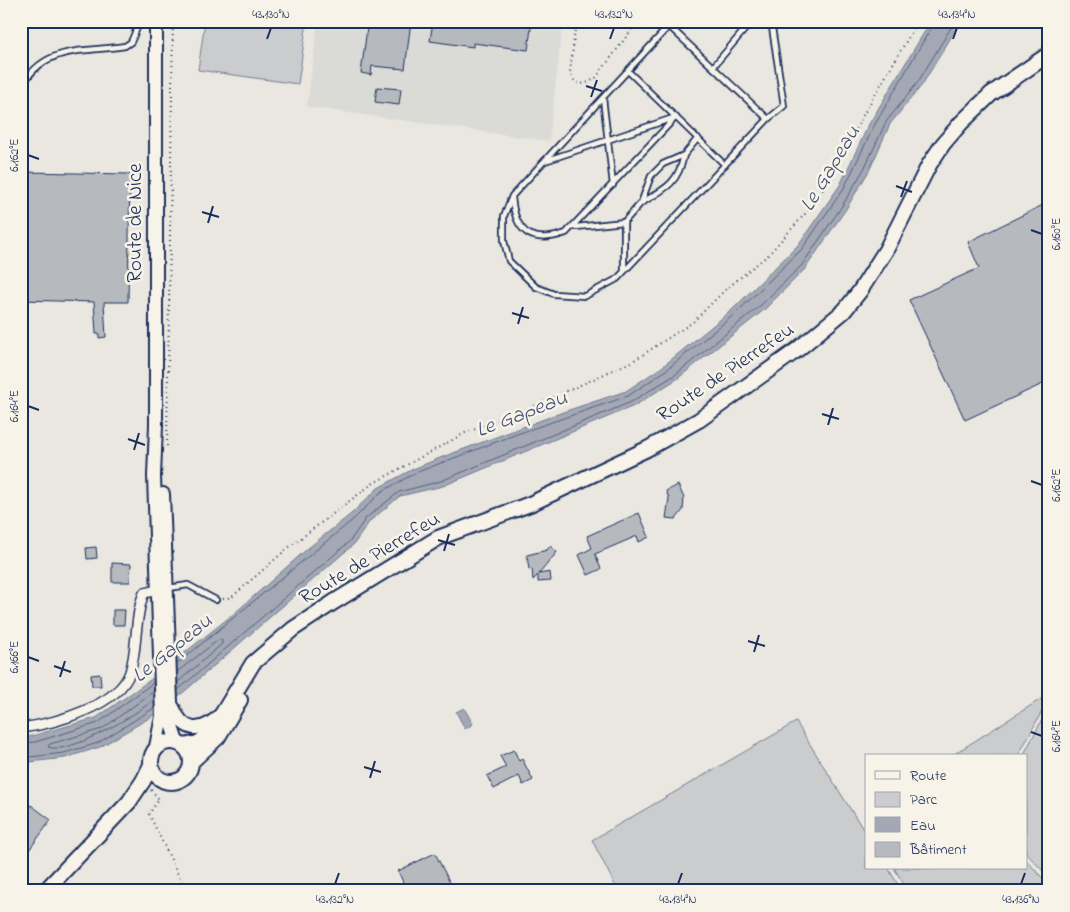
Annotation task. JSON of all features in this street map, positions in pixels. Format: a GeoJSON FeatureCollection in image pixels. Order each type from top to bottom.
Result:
{"type":"FeatureCollection","features":[{"type":"Feature","properties":{"kind":"main road","name":"Route de Nice"},"geometry":{"type":"LineString","coordinates":[[156,21],[156,425]]}},
{"type":"Feature","properties":{"kind":"main road","name":"Route de Pierrefeu"},"geometry":{"type":"LineString","coordinates":[[277,643],[334,602],[438,538],[530,504],[647,449],[699,420],[790,355],[844,311],[860,291],[886,250],[929,165],[955,130],[991,94],[1049,54]]}},
{"type":"Feature","properties":{"kind":"main road"},"geometry":{"type":"LineString","coordinates":[[156,425],[160,460],[162,589]]}},
{"type":"Feature","properties":{"kind":"main road"},"geometry":{"type":"LineString","coordinates":[[156,425],[154,476],[165,648],[173,707],[172,728],[191,762]]}},
{"type":"Feature","properties":{"kind":"main road"},"geometry":{"type":"LineString","coordinates":[[156,747],[166,742],[180,744],[204,740],[210,734],[253,663],[277,643]]}},
{"type":"Feature","properties":{"kind":"main road"},"geometry":{"type":"LineString","coordinates":[[44,891],[147,785],[164,781],[174,782],[184,777],[191,762],[218,737],[253,677],[277,643]]}},
{"type":"Feature","properties":{"kind":"main road"},"geometry":{"type":"LineString","coordinates":[[147,785],[162,716],[165,648]]}},
{"type":"Feature","properties":{"kind":"main road"},"geometry":{"type":"LineString","coordinates":[[173,707],[183,725],[192,728],[204,727],[222,712]]}},
{"type":"Feature","properties":{"kind":"main road"},"geometry":{"type":"LineString","coordinates":[[151,765],[155,775],[164,781]]}},
{"type":"Feature","properties":{"kind":"street"},"geometry":{"type":"LineString","coordinates":[[21,728],[70,716],[95,706],[123,686],[130,672],[139,605],[144,593],[162,589]]}},
{"type":"Feature","properties":{"kind":"lane"},"geometry":{"type":"LineString","coordinates":[[21,89],[30,72],[60,54],[125,46],[131,42],[140,21]]}},
{"type":"Feature","properties":{"kind":"lane"},"geometry":{"type":"LineString","coordinates":[[714,67],[752,21]]}},
{"type":"Feature","properties":{"kind":"lane"},"geometry":{"type":"LineString","coordinates":[[768,119],[669,26],[512,196],[504,216],[504,241],[508,261],[536,287],[554,294],[585,296],[617,279],[768,119],[784,106],[772,21]]}},
{"type":"Feature","properties":{"kind":"lane"},"geometry":{"type":"LineString","coordinates":[[628,71],[725,164]]}},
{"type":"Feature","properties":{"kind":"lane"},"geometry":{"type":"LineString","coordinates":[[603,98],[613,185]]}},
{"type":"Feature","properties":{"kind":"lane"},"geometry":{"type":"LineString","coordinates":[[544,162],[676,117]]}},
{"type":"Feature","properties":{"kind":"lane"},"geometry":{"type":"LineString","coordinates":[[512,196],[513,211],[518,226],[530,235],[543,239],[566,234],[575,227],[676,117]]}},
{"type":"Feature","properties":{"kind":"lane"},"geometry":{"type":"LineString","coordinates":[[641,203],[651,176],[663,164],[684,155],[698,138]]}},
{"type":"Feature","properties":{"kind":"lane"},"geometry":{"type":"LineString","coordinates":[[624,271],[624,222],[641,203],[674,182],[681,170],[684,155]]}},
{"type":"Feature","properties":{"kind":"lane"},"geometry":{"type":"LineString","coordinates":[[575,227],[624,222]]}},
{"type":"Feature","properties":{"kind":"lane"},"geometry":{"type":"LineString","coordinates":[[162,589],[188,585],[216,600]]}},
{"type":"Feature","properties":{"kind":"path"},"geometry":{"type":"LineString","coordinates":[[160,460],[168,443],[173,21]]}},
{"type":"Feature","properties":{"kind":"path"},"geometry":{"type":"LineString","coordinates":[[576,21],[570,73],[576,82],[584,84],[595,79],[638,21]]}},
{"type":"Feature","properties":{"kind":"path"},"geometry":{"type":"LineString","coordinates":[[216,600],[232,597],[288,548],[372,484],[465,433],[530,408],[633,361],[694,322],[725,290],[768,255],[814,204],[849,146],[862,117],[918,21]]}},
{"type":"Feature","properties":{"kind":"path"},"geometry":{"type":"LineString","coordinates":[[147,785],[159,799],[149,814],[186,891]]}},
{"type":"Feature","properties":{"kind":"shaded area"},"geometry":{"type":"Polygon","coordinates":[[[318,21],[563,21],[549,141],[307,107],[318,21]]]}},
{"type":"Feature","properties":{"kind":"green space"},"geometry":{"type":"Polygon","coordinates":[[[205,21],[307,21],[298,84],[198,70],[205,21]]]}},
{"type":"Feature","properties":{"kind":"green space"},"geometry":{"type":"Polygon","coordinates":[[[1049,694],[1049,698],[1019,754],[954,754],[1049,694]]]}},
{"type":"Feature","properties":{"kind":"green space"},"geometry":{"type":"Polygon","coordinates":[[[1049,706],[1049,877],[1028,855],[1028,754],[1024,754],[1049,706]]]}},
{"type":"Feature","properties":{"kind":"green space"},"geometry":{"type":"Polygon","coordinates":[[[796,722],[865,832],[865,870],[889,870],[902,891],[618,891],[592,840],[796,722]]]}},
{"type":"Feature","properties":{"kind":"green space"},"geometry":{"type":"Polygon","coordinates":[[[1028,862],[1049,885],[1049,891],[908,891],[895,870],[1028,870],[1028,862]]]}},
{"type":"Feature","properties":{"kind":"water"},"geometry":{"type":"Polygon","coordinates":[[[931,21],[961,21],[922,85],[890,124],[869,171],[846,209],[805,269],[764,310],[677,379],[634,406],[443,486],[400,496],[370,521],[354,544],[185,691],[151,717],[100,747],[65,758],[21,763],[21,739],[96,718],[153,678],[236,612],[307,549],[351,514],[378,488],[413,469],[440,458],[563,412],[626,391],[662,367],[733,309],[798,245],[840,185],[869,124],[931,21]]]}},
{"type":"Feature","properties":{"kind":"water"},"geometry":{"type":"Polygon","coordinates":[[[464,708],[473,724],[465,729],[456,712],[464,708]]]}},
{"type":"Feature","properties":{"kind":"building"},"geometry":{"type":"Polygon","coordinates":[[[368,21],[411,21],[405,69],[372,66],[371,75],[361,73],[368,21]]]}},
{"type":"Feature","properties":{"kind":"building"},"geometry":{"type":"Polygon","coordinates":[[[433,21],[532,21],[528,50],[473,43],[473,47],[430,41],[433,21]]]}},
{"type":"Feature","properties":{"kind":"building"},"geometry":{"type":"Polygon","coordinates":[[[377,87],[401,89],[399,105],[375,102],[377,87]]]}},
{"type":"Feature","properties":{"kind":"building"},"geometry":{"type":"Polygon","coordinates":[[[21,172],[130,174],[128,302],[104,302],[106,337],[99,338],[99,334],[96,334],[94,302],[21,300],[21,172]]]}},
{"type":"Feature","properties":{"kind":"building"},"geometry":{"type":"Polygon","coordinates":[[[1049,202],[1049,381],[965,420],[909,300],[979,268],[968,242],[1049,202]]]}},
{"type":"Feature","properties":{"kind":"building"},"geometry":{"type":"Polygon","coordinates":[[[678,485],[684,498],[683,510],[676,519],[666,518],[669,498],[666,491],[678,485]]]}},
{"type":"Feature","properties":{"kind":"building"},"geometry":{"type":"Polygon","coordinates":[[[639,513],[649,537],[639,542],[637,536],[595,554],[601,569],[588,575],[579,555],[592,548],[587,536],[639,513]]]}},
{"type":"Feature","properties":{"kind":"building"},"geometry":{"type":"Polygon","coordinates":[[[550,546],[557,552],[539,574],[550,572],[551,581],[538,582],[538,575],[533,580],[532,569],[529,570],[527,555],[547,550],[550,546]]]}},
{"type":"Feature","properties":{"kind":"building"},"geometry":{"type":"Polygon","coordinates":[[[96,547],[97,558],[87,559],[86,548],[96,547]]]}},
{"type":"Feature","properties":{"kind":"building"},"geometry":{"type":"Polygon","coordinates":[[[112,563],[131,564],[130,582],[112,582],[112,563]]]}},
{"type":"Feature","properties":{"kind":"building"},"geometry":{"type":"Polygon","coordinates":[[[113,610],[125,610],[124,625],[113,625],[113,610]]]}},
{"type":"Feature","properties":{"kind":"building"},"geometry":{"type":"Polygon","coordinates":[[[100,674],[101,686],[92,686],[91,675],[100,674]]]}},
{"type":"Feature","properties":{"kind":"building"},"geometry":{"type":"Polygon","coordinates":[[[514,750],[519,761],[522,759],[533,780],[523,785],[519,776],[494,789],[487,776],[506,767],[500,756],[514,750]]]}},
{"type":"Feature","properties":{"kind":"building"},"geometry":{"type":"Polygon","coordinates":[[[31,805],[51,820],[21,861],[21,818],[31,805]]]}},
{"type":"Feature","properties":{"kind":"building"},"geometry":{"type":"Polygon","coordinates":[[[435,853],[454,891],[407,891],[398,871],[435,853]]]}},
{"type":"Feature","properties":{"kind":"water label","name":"Le Gapeau"},"geometry":{"type":"Point","coordinates":[831,169]}},
{"type":"Feature","properties":{"kind":"water label","name":"Le Gapeau"},"geometry":{"type":"Point","coordinates":[522,415]}},
{"type":"Feature","properties":{"kind":"water label","name":"Le Gapeau"},"geometry":{"type":"Point","coordinates":[173,649]}}]}
